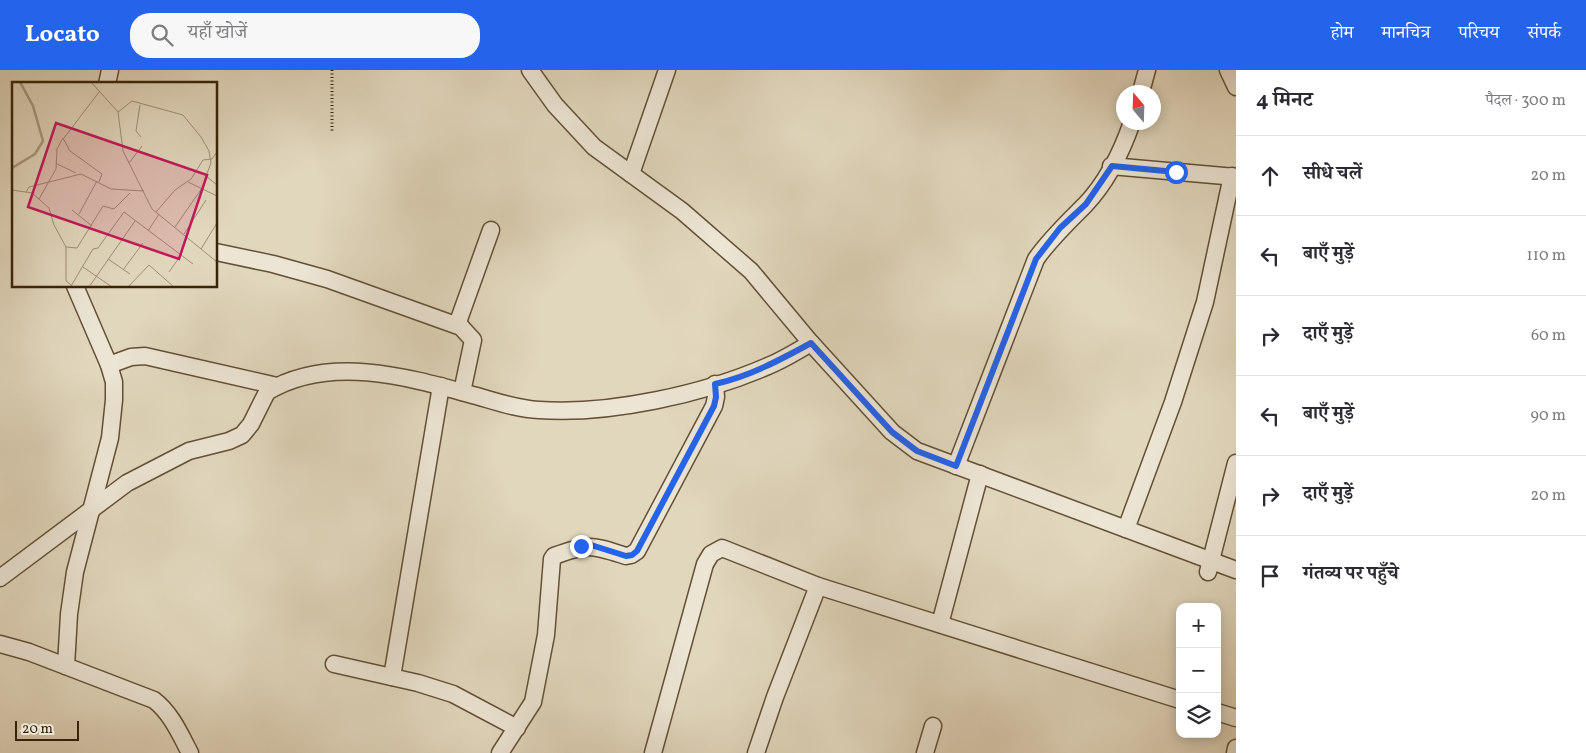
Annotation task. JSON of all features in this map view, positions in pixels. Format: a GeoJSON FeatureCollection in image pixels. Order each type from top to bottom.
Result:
{"type":"FeatureCollection","features":[{"type":"Feature","properties":{"kind":"street"},"geometry":{"type":"LineString","coordinates":[[530,70],[555,104],[594,147],[682,211],[751,271],[811,343],[892,432],[917,451],[1126,529],[1210,567],[1236,570]]}},
{"type":"Feature","properties":{"kind":"street"},"geometry":{"type":"LineString","coordinates":[[631,174],[667,70]]}},
{"type":"Feature","properties":{"kind":"street"},"geometry":{"type":"LineString","coordinates":[[1143,85],[1147,70]]}},
{"type":"Feature","properties":{"kind":"street"},"geometry":{"type":"LineString","coordinates":[[1228,70],[1236,87]]}},
{"type":"Feature","properties":{"kind":"street"},"geometry":{"type":"LineString","coordinates":[[956,466],[1036,259],[1056,234],[1086,204],[1112,166],[1130,130]]}},
{"type":"Feature","properties":{"kind":"street"},"geometry":{"type":"LineString","coordinates":[[1112,166],[1234,177],[1205,302],[1174,402],[1126,529]]}},
{"type":"Feature","properties":{"kind":"street"},"geometry":{"type":"LineString","coordinates":[[462,392],[473,340],[458,322],[491,230]]}},
{"type":"Feature","properties":{"kind":"street"},"geometry":{"type":"LineString","coordinates":[[218,252],[273,264],[327,279],[461,327]]}},
{"type":"Feature","properties":{"kind":"street"},"geometry":{"type":"LineString","coordinates":[[66,666],[71,594],[90,511],[110,438],[114,382],[109,365],[77,288]]}},
{"type":"Feature","properties":{"kind":"street"},"geometry":{"type":"LineString","coordinates":[[0,578],[127,483],[188,451],[229,442],[242,435],[251,424],[267,392],[277,386],[307,375],[334,370],[377,374],[441,386],[529,409],[564,411],[644,402],[734,379],[770,365],[811,343]]}},
{"type":"Feature","properties":{"kind":"street"},"geometry":{"type":"LineString","coordinates":[[102,348],[131,357],[159,358],[226,376],[277,386]]}},
{"type":"Feature","properties":{"kind":"street"},"geometry":{"type":"LineString","coordinates":[[109,365],[131,357]]}},
{"type":"Feature","properties":{"kind":"street"},"geometry":{"type":"LineString","coordinates":[[500,753],[533,702],[538,685],[546,635],[552,559],[554,556],[581,546],[591,545],[626,556],[632,555],[637,551],[714,406],[716,397],[715,384]]}},
{"type":"Feature","properties":{"kind":"street"},"geometry":{"type":"LineString","coordinates":[[392,677],[441,386]]}},
{"type":"Feature","properties":{"kind":"street"},"geometry":{"type":"LineString","coordinates":[[1210,567],[1236,463]]}},
{"type":"Feature","properties":{"kind":"street"},"geometry":{"type":"LineString","coordinates":[[940,624],[980,474]]}},
{"type":"Feature","properties":{"kind":"street"},"geometry":{"type":"LineString","coordinates":[[652,753],[705,564],[711,554],[722,548],[818,586],[1176,699]]}},
{"type":"Feature","properties":{"kind":"street"},"geometry":{"type":"LineString","coordinates":[[756,753],[774,697],[818,586]]}},
{"type":"Feature","properties":{"kind":"street"},"geometry":{"type":"LineString","coordinates":[[0,644],[66,666],[154,700],[170,716],[190,753]]}},
{"type":"Feature","properties":{"kind":"street"},"geometry":{"type":"LineString","coordinates":[[334,664],[392,677],[453,694],[517,728]]}},
{"type":"Feature","properties":{"kind":"street"},"geometry":{"type":"LineString","coordinates":[[1221,713],[1236,718]]}},
{"type":"Feature","properties":{"kind":"street"},"geometry":{"type":"LineString","coordinates":[[925,753],[933,726]]}},
{"type":"Feature","properties":{"kind":"street"},"geometry":{"type":"LineString","coordinates":[[1234,753],[1236,748]]}},
{"type":"Feature","properties":{"kind":"path"},"geometry":{"type":"LineString","coordinates":[[332,70],[332,133]]}},
{"type":"Feature","properties":{"kind":"route"},"geometry":{"type":"LineString","coordinates":[[581,546],[591,545],[626,556],[632,555],[637,551],[714,406],[716,397],[715,384],[770,365],[811,343],[892,432],[917,451],[956,466],[1036,259],[1046,245],[1060,228],[1086,204],[1112,166],[1176,172]]}}]}
